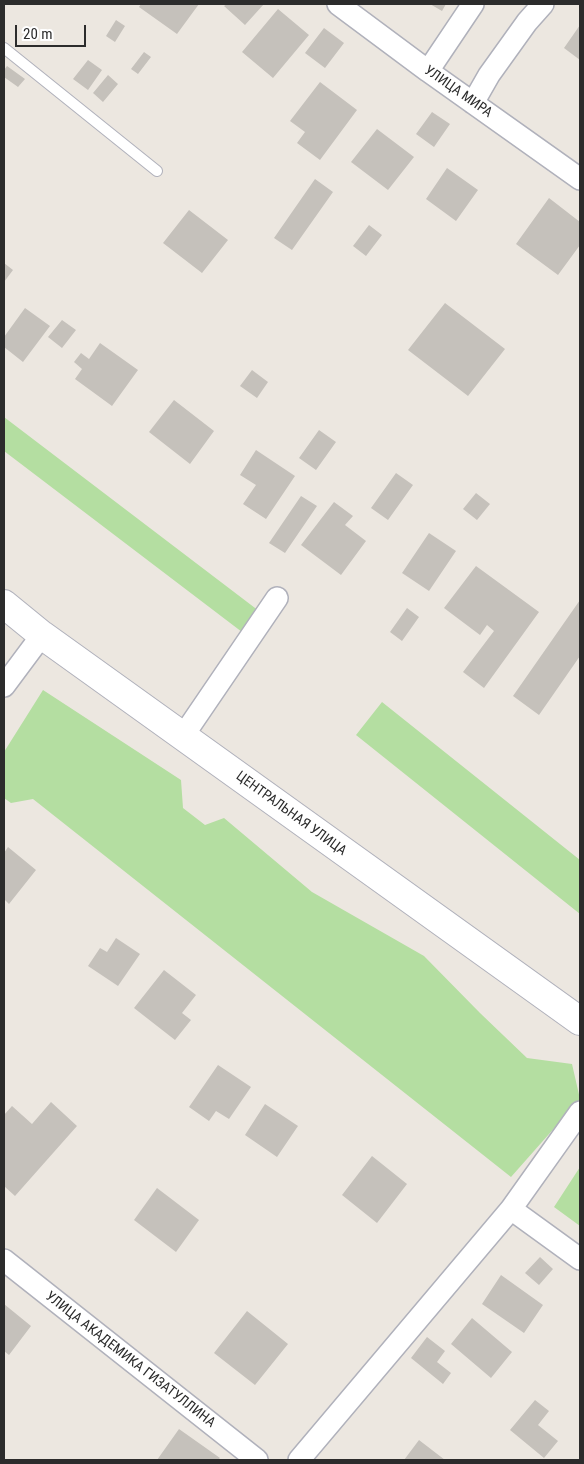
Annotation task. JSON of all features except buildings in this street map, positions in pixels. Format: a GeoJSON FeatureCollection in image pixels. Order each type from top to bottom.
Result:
{"type":"FeatureCollection","features":[{"type":"Feature","properties":{"kind":"street","name":"УЛИЦА МИРА"},"geometry":{"type":"LineString","coordinates":[[338,4],[428,71],[580,179]]}},
{"type":"Feature","properties":{"kind":"street"},"geometry":{"type":"LineString","coordinates":[[428,71],[473,4]]}},
{"type":"Feature","properties":{"kind":"street"},"geometry":{"type":"LineString","coordinates":[[473,103],[489,75],[516,37],[544,4]]}},
{"type":"Feature","properties":{"kind":"street"},"geometry":{"type":"LineString","coordinates":[[183,736],[277,598]]}},
{"type":"Feature","properties":{"kind":"street","name":"ЦЕНТРАЛЬНАЯ УЛИЦА"},"geometry":{"type":"LineString","coordinates":[[4,604],[42,636],[580,1021]]}},
{"type":"Feature","properties":{"kind":"street"},"geometry":{"type":"LineString","coordinates":[[4,686],[42,636]]}},
{"type":"Feature","properties":{"kind":"street"},"geometry":{"type":"LineString","coordinates":[[299,1460],[511,1209],[580,1112]]}},
{"type":"Feature","properties":{"kind":"street"},"geometry":{"type":"LineString","coordinates":[[511,1209],[580,1259]]}},
{"type":"Feature","properties":{"kind":"street","name":"УЛИЦА АКАДЕМИКА ГИЗАТУЛЛИНА"},"geometry":{"type":"LineString","coordinates":[[4,1260],[257,1460]]}},
{"type":"Feature","properties":{"kind":"lane"},"geometry":{"type":"LineString","coordinates":[[4,48],[157,171]]}},
{"type":"Feature","properties":{"kind":"green space"},"geometry":{"type":"Polygon","coordinates":[[[4,417],[259,611],[242,632],[4,451],[4,417]]]}},
{"type":"Feature","properties":{"kind":"green space"},"geometry":{"type":"Polygon","coordinates":[[[43,690],[181,780],[183,808],[205,825],[224,818],[312,892],[424,956],[527,1058],[572,1064],[580,1099],[511,1177],[33,799],[11,803],[4,798],[4,752],[43,690]]]}},
{"type":"Feature","properties":{"kind":"green space"},"geometry":{"type":"Polygon","coordinates":[[[382,702],[580,860],[580,914],[356,735],[382,702]]]}},
{"type":"Feature","properties":{"kind":"green space"},"geometry":{"type":"Polygon","coordinates":[[[580,1167],[580,1226],[554,1207],[580,1167]]]}}]}
